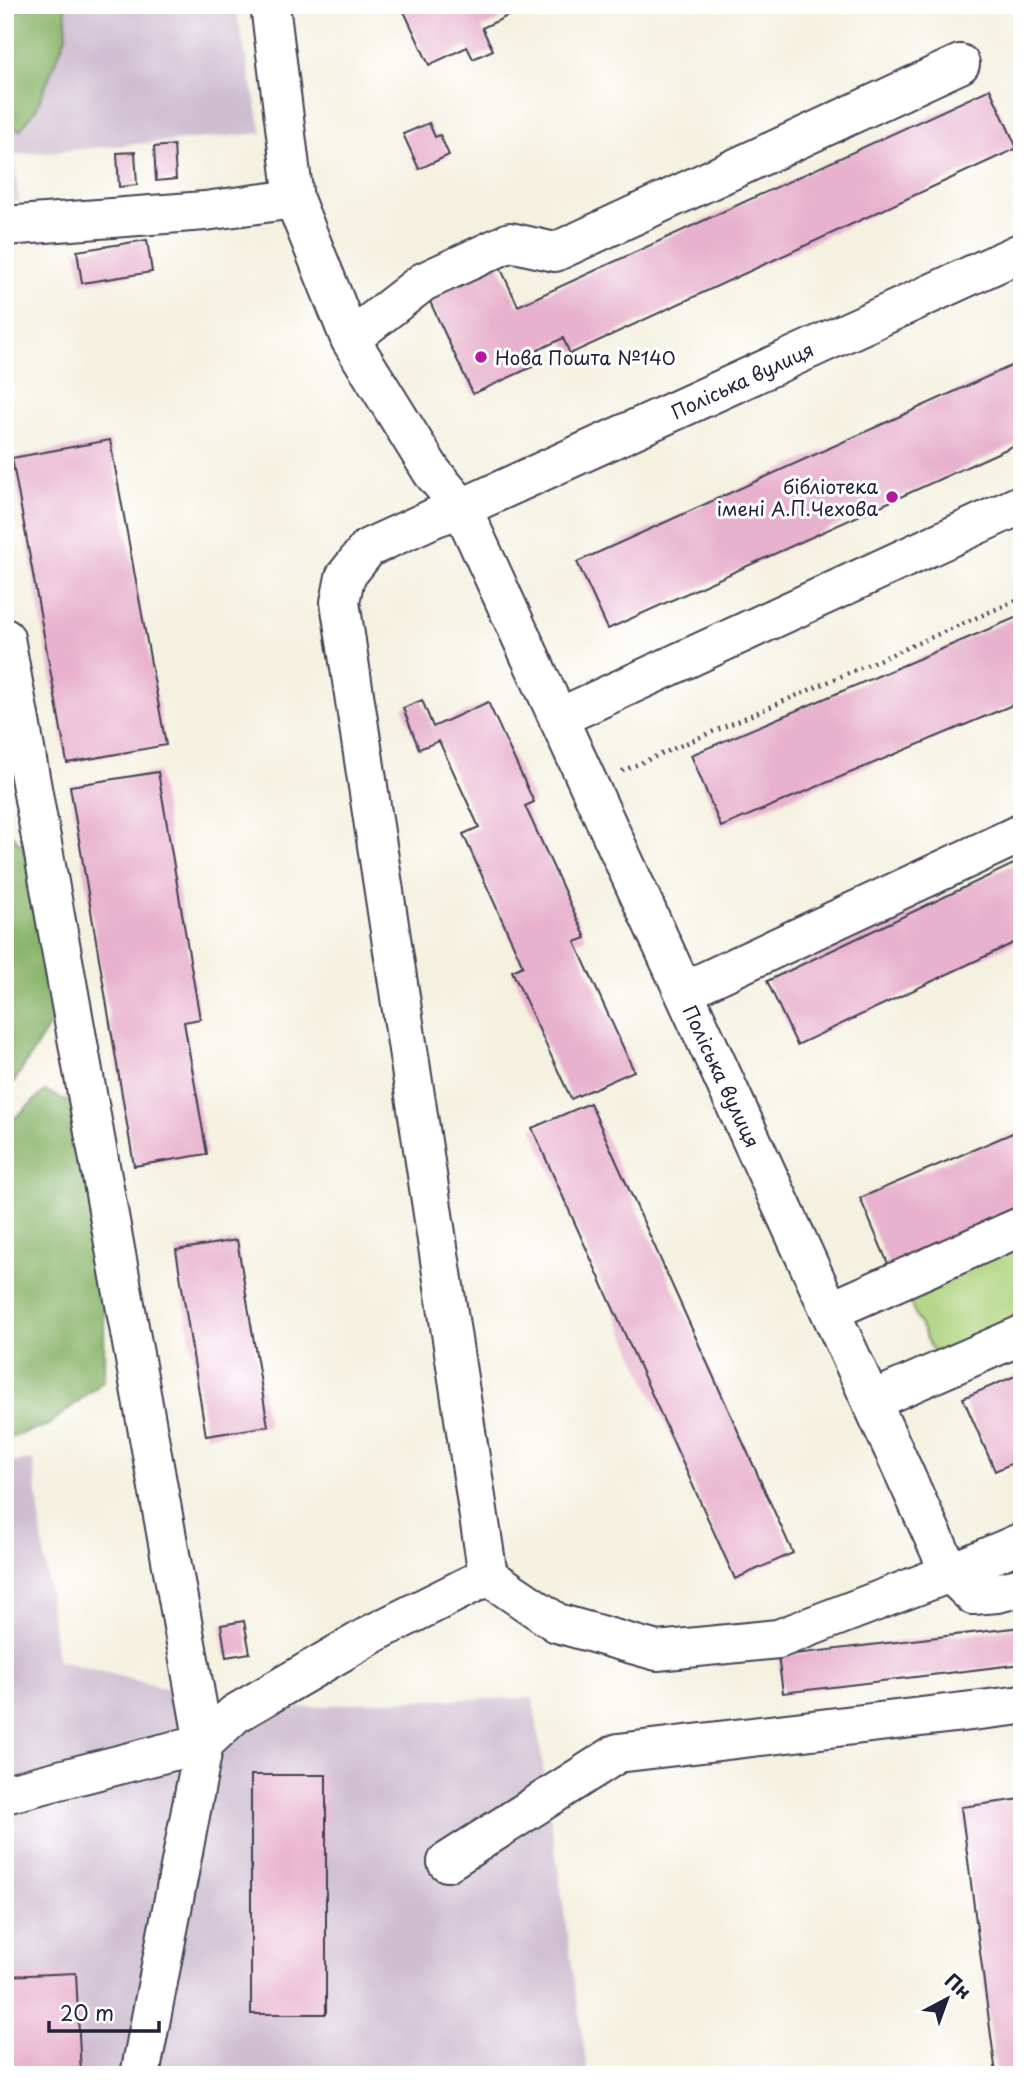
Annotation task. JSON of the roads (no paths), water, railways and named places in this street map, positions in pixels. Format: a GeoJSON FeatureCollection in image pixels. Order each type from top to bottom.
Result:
{"type":"FeatureCollection","features":[{"type":"Feature","properties":{"kind":"street","name":"Поліська вулиця"},"geometry":{"type":"LineString","coordinates":[[270,5],[294,200],[350,339],[432,472],[462,508],[950,1573]]}},
{"type":"Feature","properties":{"kind":"street"},"geometry":{"type":"LineString","coordinates":[[350,339],[423,282],[510,242],[555,252],[960,64]]}},
{"type":"Feature","properties":{"kind":"street"},"geometry":{"type":"LineString","coordinates":[[5,226],[205,211],[294,200]]}},
{"type":"Feature","properties":{"kind":"street","name":"Поліська вулиця"},"geometry":{"type":"LineString","coordinates":[[462,508],[1022,251]]}},
{"type":"Feature","properties":{"kind":"street"},"geometry":{"type":"LineString","coordinates":[[558,718],[1021,506]]}},
{"type":"Feature","properties":{"kind":"street"},"geometry":{"type":"LineString","coordinates":[[462,508],[368,548],[345,577],[340,602],[488,1576],[557,1623],[657,1651],[778,1639],[950,1573],[1022,1542]]}},
{"type":"Feature","properties":{"kind":"street"},"geometry":{"type":"LineString","coordinates":[[5,638],[204,1743],[140,2075]]}},
{"type":"Feature","properties":{"kind":"street"},"geometry":{"type":"LineString","coordinates":[[684,991],[1022,833]]}},
{"type":"Feature","properties":{"kind":"street"},"geometry":{"type":"LineString","coordinates":[[830,1311],[1022,1226]]}},
{"type":"Feature","properties":{"kind":"street"},"geometry":{"type":"LineString","coordinates":[[871,1401],[1022,1335]]}},
{"type":"Feature","properties":{"kind":"street"},"geometry":{"type":"LineString","coordinates":[[950,1573],[973,1595],[1022,1587]]}},
{"type":"Feature","properties":{"kind":"street"},"geometry":{"type":"LineString","coordinates":[[5,1794],[204,1743],[235,1714],[374,1633],[488,1576]]}},
{"type":"Feature","properties":{"kind":"street"},"geometry":{"type":"LineString","coordinates":[[447,1862],[618,1753],[1022,1705]]}},
{"type":"Feature","properties":{"kind":"place","name":"Нова Пошта №140"},"geometry":{"type":"Point","coordinates":[481,357]}},
{"type":"Feature","properties":{"kind":"place","name":"бібліотека імені А.П.Чехова"},"geometry":{"type":"Point","coordinates":[892,497]}}]}
